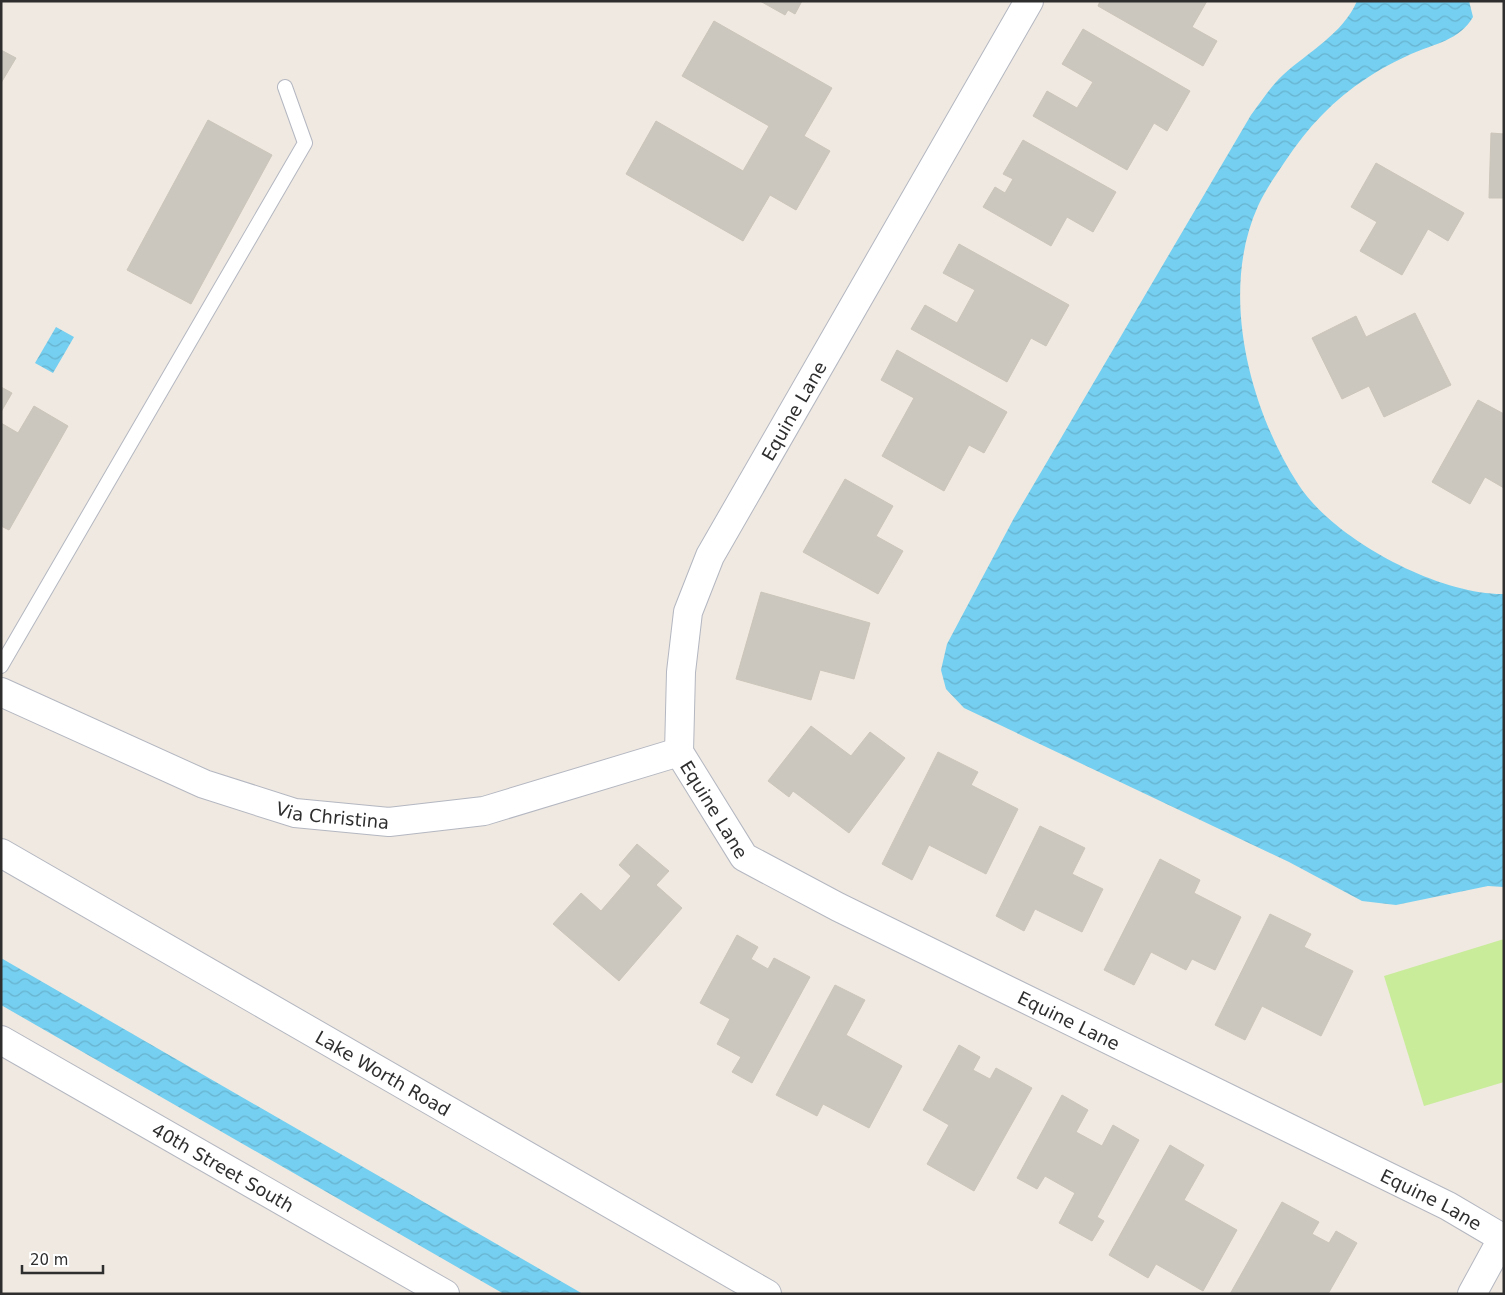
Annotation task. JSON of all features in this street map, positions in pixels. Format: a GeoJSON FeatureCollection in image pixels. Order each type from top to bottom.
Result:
{"type":"FeatureCollection","features":[{"type":"Feature","properties":{"kind":"street","name":"Equine Lane"},"geometry":{"type":"LineString","coordinates":[[1029,1],[710,556],[688,612],[681,672],[680,752],[744,857],[838,907],[1448,1206],[1503,1239]]}},
{"type":"Feature","properties":{"kind":"street","name":"Via Christina"},"geometry":{"type":"LineString","coordinates":[[1,692],[204,784],[295,813],[390,822],[484,811],[680,752]]}},
{"type":"Feature","properties":{"kind":"street","name":"Lake Worth Road"},"geometry":{"type":"LineString","coordinates":[[1,853],[767,1294]]}},
{"type":"Feature","properties":{"kind":"street","name":"40th Street South"},"geometry":{"type":"LineString","coordinates":[[1,1040],[445,1294]]}},
{"type":"Feature","properties":{"kind":"street"},"geometry":{"type":"LineString","coordinates":[[1472,1294],[1503,1239]]}},
{"type":"Feature","properties":{"kind":"lane"},"geometry":{"type":"LineString","coordinates":[[1,666],[305,143],[285,88]]}},
{"type":"Feature","properties":{"kind":"green space"},"geometry":{"type":"Polygon","coordinates":[[[1504,939],[1504,1082],[1424,1106],[1384,976],[1504,939]]]}},
{"type":"Feature","properties":{"kind":"water"},"geometry":{"type":"Polygon","coordinates":[[[1357,1],[1469,1],[1473,17],[1468,25],[1454,36],[1394,62],[1355,86],[1322,115],[1294,148],[1264,194],[1247,240],[1241,275],[1241,312],[1245,349],[1266,421],[1281,454],[1298,484],[1314,505],[1336,525],[1389,560],[1449,585],[1478,592],[1504,594],[1504,887],[1488,886],[1396,905],[1362,901],[1289,862],[964,708],[946,689],[941,670],[947,644],[1014,518],[1251,115],[1279,79],[1334,33],[1351,13],[1357,1]]]}},
{"type":"Feature","properties":{"kind":"water"},"geometry":{"type":"Polygon","coordinates":[[[56,327],[74,337],[53,373],[35,363],[56,327]]]}},
{"type":"Feature","properties":{"kind":"water"},"geometry":{"type":"Polygon","coordinates":[[[1,958],[583,1294],[504,1294],[1,1005],[1,958]]]}},
{"type":"Feature","properties":{"kind":"building"},"geometry":{"type":"Polygon","coordinates":[[[760,1],[802,1],[795,14],[788,10],[785,15],[760,1]]]}},
{"type":"Feature","properties":{"kind":"building"},"geometry":{"type":"Polygon","coordinates":[[[1100,1],[1207,1],[1192,27],[1217,41],[1203,66],[1098,6],[1100,1]]]}},
{"type":"Feature","properties":{"kind":"building"},"geometry":{"type":"Polygon","coordinates":[[[714,21],[832,88],[804,136],[830,151],[796,210],[770,195],[743,241],[626,174],[656,121],[743,171],[769,126],[682,76],[714,21]]]}},
{"type":"Feature","properties":{"kind":"building"},"geometry":{"type":"Polygon","coordinates":[[[1083,29],[1190,91],[1167,131],[1154,123],[1127,170],[1033,116],[1047,91],[1077,108],[1093,82],[1062,64],[1083,29]]]}},
{"type":"Feature","properties":{"kind":"building"},"geometry":{"type":"Polygon","coordinates":[[[1,50],[16,58],[1,83],[1,50]]]}},
{"type":"Feature","properties":{"kind":"building"},"geometry":{"type":"Polygon","coordinates":[[[208,120],[272,155],[191,304],[127,270],[208,120]]]}},
{"type":"Feature","properties":{"kind":"building"},"geometry":{"type":"Polygon","coordinates":[[[1491,133],[1504,134],[1504,198],[1489,198],[1491,133]]]}},
{"type":"Feature","properties":{"kind":"building"},"geometry":{"type":"Polygon","coordinates":[[[1023,140],[1116,192],[1093,232],[1067,217],[1051,246],[983,207],[995,187],[1005,193],[1013,179],[1003,174],[1023,140]]]}},
{"type":"Feature","properties":{"kind":"building"},"geometry":{"type":"Polygon","coordinates":[[[1376,163],[1464,213],[1448,241],[1428,229],[1402,275],[1360,251],[1377,222],[1351,207],[1376,163]]]}},
{"type":"Feature","properties":{"kind":"building"},"geometry":{"type":"Polygon","coordinates":[[[959,244],[1069,305],[1046,346],[1031,338],[1007,382],[911,329],[925,305],[957,323],[975,290],[943,273],[959,244]]]}},
{"type":"Feature","properties":{"kind":"building"},"geometry":{"type":"Polygon","coordinates":[[[1415,313],[1451,385],[1384,417],[1369,386],[1342,399],[1312,338],[1356,316],[1366,337],[1415,313]]]}},
{"type":"Feature","properties":{"kind":"building"},"geometry":{"type":"Polygon","coordinates":[[[897,350],[1007,412],[984,453],[969,445],[944,491],[882,456],[914,398],[881,380],[897,350]]]}},
{"type":"Feature","properties":{"kind":"building"},"geometry":{"type":"Polygon","coordinates":[[[1,387],[12,393],[1,412],[1,387]]]}},
{"type":"Feature","properties":{"kind":"building"},"geometry":{"type":"Polygon","coordinates":[[[1478,400],[1504,414],[1502,421],[1504,422],[1504,488],[1485,477],[1470,504],[1432,482],[1478,400]]]}},
{"type":"Feature","properties":{"kind":"building"},"geometry":{"type":"Polygon","coordinates":[[[34,406],[68,426],[9,530],[1,526],[1,423],[18,433],[34,406]]]}},
{"type":"Feature","properties":{"kind":"building"},"geometry":{"type":"Polygon","coordinates":[[[845,479],[893,506],[876,536],[903,551],[878,594],[803,552],[845,479]]]}},
{"type":"Feature","properties":{"kind":"building"},"geometry":{"type":"Polygon","coordinates":[[[761,592],[870,623],[854,679],[820,670],[811,700],[736,679],[761,592]]]}},
{"type":"Feature","properties":{"kind":"building"},"geometry":{"type":"Polygon","coordinates":[[[811,726],[851,756],[870,732],[905,758],[849,833],[793,791],[789,797],[768,781],[811,726]]]}},
{"type":"Feature","properties":{"kind":"building"},"geometry":{"type":"Polygon","coordinates":[[[938,752],[978,772],[971,785],[1018,809],[986,874],[929,845],[912,880],[882,864],[938,752]]]}},
{"type":"Feature","properties":{"kind":"building"},"geometry":{"type":"Polygon","coordinates":[[[1040,826],[1085,848],[1072,874],[1103,889],[1082,932],[1035,909],[1024,931],[996,916],[1040,826]]]}},
{"type":"Feature","properties":{"kind":"building"},"geometry":{"type":"Polygon","coordinates":[[[637,844],[669,871],[656,885],[682,908],[619,981],[553,924],[581,893],[601,911],[631,876],[619,865],[637,844]]]}},
{"type":"Feature","properties":{"kind":"building"},"geometry":{"type":"Polygon","coordinates":[[[1160,859],[1200,880],[1194,893],[1241,917],[1215,970],[1192,959],[1186,970],[1151,952],[1134,985],[1104,970],[1160,859]]]}},
{"type":"Feature","properties":{"kind":"building"},"geometry":{"type":"Polygon","coordinates":[[[1270,914],[1311,934],[1304,947],[1353,971],[1321,1036],[1262,1006],[1245,1040],[1215,1025],[1270,914]]]}},
{"type":"Feature","properties":{"kind":"building"},"geometry":{"type":"Polygon","coordinates":[[[737,935],[758,947],[751,959],[768,969],[774,958],[810,977],[752,1083],[732,1072],[741,1057],[717,1044],[730,1019],[700,1003],[737,935]]]}},
{"type":"Feature","properties":{"kind":"building"},"geometry":{"type":"Polygon","coordinates":[[[835,985],[865,1000],[846,1035],[902,1066],[869,1128],[823,1104],[817,1116],[776,1095],[835,985]]]}},
{"type":"Feature","properties":{"kind":"building"},"geometry":{"type":"Polygon","coordinates":[[[959,1045],[980,1057],[973,1070],[990,1079],[996,1068],[1032,1088],[974,1191],[927,1164],[949,1125],[923,1110],[959,1045]]]}},
{"type":"Feature","properties":{"kind":"building"},"geometry":{"type":"Polygon","coordinates":[[[1062,1095],[1088,1110],[1076,1132],[1102,1146],[1113,1125],[1139,1140],[1097,1217],[1104,1221],[1092,1241],[1059,1223],[1075,1193],[1045,1176],[1037,1189],[1017,1178],[1062,1095]]]}},
{"type":"Feature","properties":{"kind":"building"},"geometry":{"type":"Polygon","coordinates":[[[1170,1145],[1204,1165],[1184,1200],[1237,1230],[1203,1291],[1156,1264],[1148,1278],[1109,1255],[1170,1145]]]}},
{"type":"Feature","properties":{"kind":"building"},"geometry":{"type":"Polygon","coordinates":[[[1282,1202],[1319,1222],[1312,1234],[1329,1243],[1336,1231],[1357,1243],[1328,1294],[1230,1294],[1282,1202]]]}}]}
